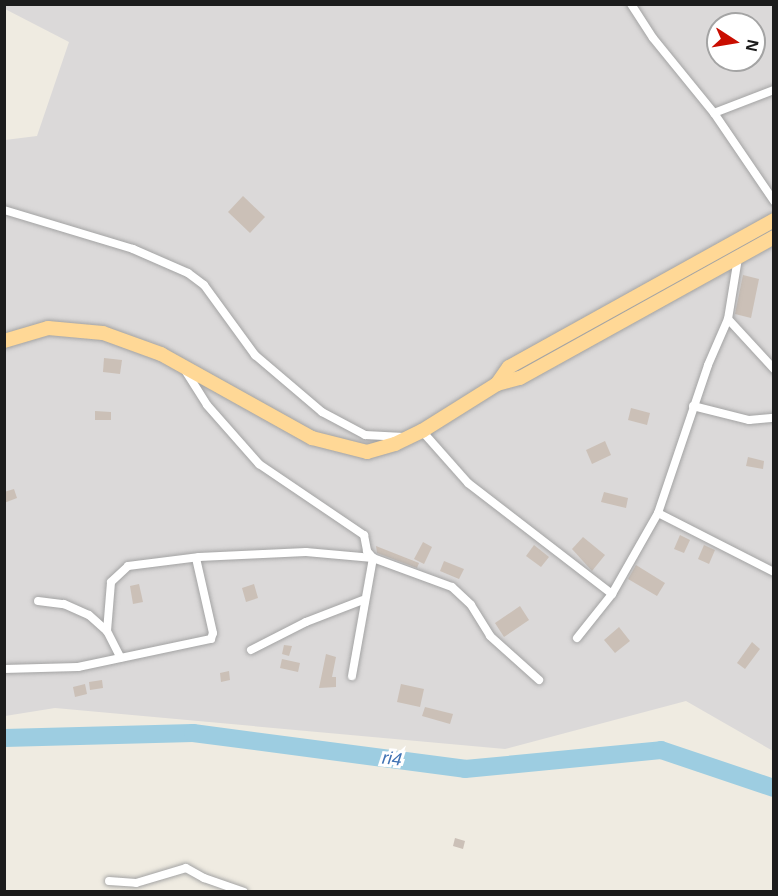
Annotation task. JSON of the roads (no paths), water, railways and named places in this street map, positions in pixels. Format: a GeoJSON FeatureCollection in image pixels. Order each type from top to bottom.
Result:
{"type":"FeatureCollection","features":[{"type":"Feature","properties":{"kind":"main road"},"geometry":{"type":"LineString","coordinates":[[497,384],[509,367],[774,220]]}},
{"type":"Feature","properties":{"kind":"main road"},"geometry":{"type":"LineString","coordinates":[[4,341],[48,328],[85,329],[182,364],[267,416],[332,445],[367,452],[416,434],[497,384],[520,378],[774,237]]}},
{"type":"Feature","properties":{"kind":"street"},"geometry":{"type":"LineString","coordinates":[[631,4],[653,38],[714,113],[774,201]]}},
{"type":"Feature","properties":{"kind":"street"},"geometry":{"type":"LineString","coordinates":[[714,113],[774,90]]}},
{"type":"Feature","properties":{"kind":"street"},"geometry":{"type":"LineString","coordinates":[[4,210],[133,249],[188,273],[204,285],[255,355],[322,412],[365,435],[416,434],[468,483],[612,594]]}},
{"type":"Feature","properties":{"kind":"street"},"geometry":{"type":"LineString","coordinates":[[577,638],[612,594],[637,555],[658,513],[693,406],[728,319],[738,258]]}},
{"type":"Feature","properties":{"kind":"street"},"geometry":{"type":"LineString","coordinates":[[728,319],[774,369]]}},
{"type":"Feature","properties":{"kind":"street"},"geometry":{"type":"LineString","coordinates":[[182,364],[207,405],[259,464],[364,535],[367,551],[373,558]]}},
{"type":"Feature","properties":{"kind":"street"},"geometry":{"type":"LineString","coordinates":[[693,406],[750,420],[774,418]]}},
{"type":"Feature","properties":{"kind":"street"},"geometry":{"type":"LineString","coordinates":[[658,513],[774,572]]}},
{"type":"Feature","properties":{"kind":"street"},"geometry":{"type":"LineString","coordinates":[[107,631],[110,587],[122,571],[138,564],[196,558],[306,552],[373,558],[458,592],[490,636],[539,680]]}},
{"type":"Feature","properties":{"kind":"street"},"geometry":{"type":"LineString","coordinates":[[4,669],[78,668],[211,639],[213,633],[196,558]]}},
{"type":"Feature","properties":{"kind":"street"},"geometry":{"type":"LineString","coordinates":[[352,676],[363,600],[373,558]]}},
{"type":"Feature","properties":{"kind":"street"},"geometry":{"type":"LineString","coordinates":[[251,650],[306,622],[363,600]]}},
{"type":"Feature","properties":{"kind":"street"},"geometry":{"type":"LineString","coordinates":[[38,601],[75,607],[107,631],[121,658]]}},
{"type":"Feature","properties":{"kind":"street"},"geometry":{"type":"LineString","coordinates":[[109,881],[136,883],[186,868],[204,878],[244,891]]}},
{"type":"Feature","properties":{"kind":"waterway","name":"ri4"},"geometry":{"type":"LineString","coordinates":[[4,738],[193,733],[465,769],[661,750],[774,788]]}}]}
